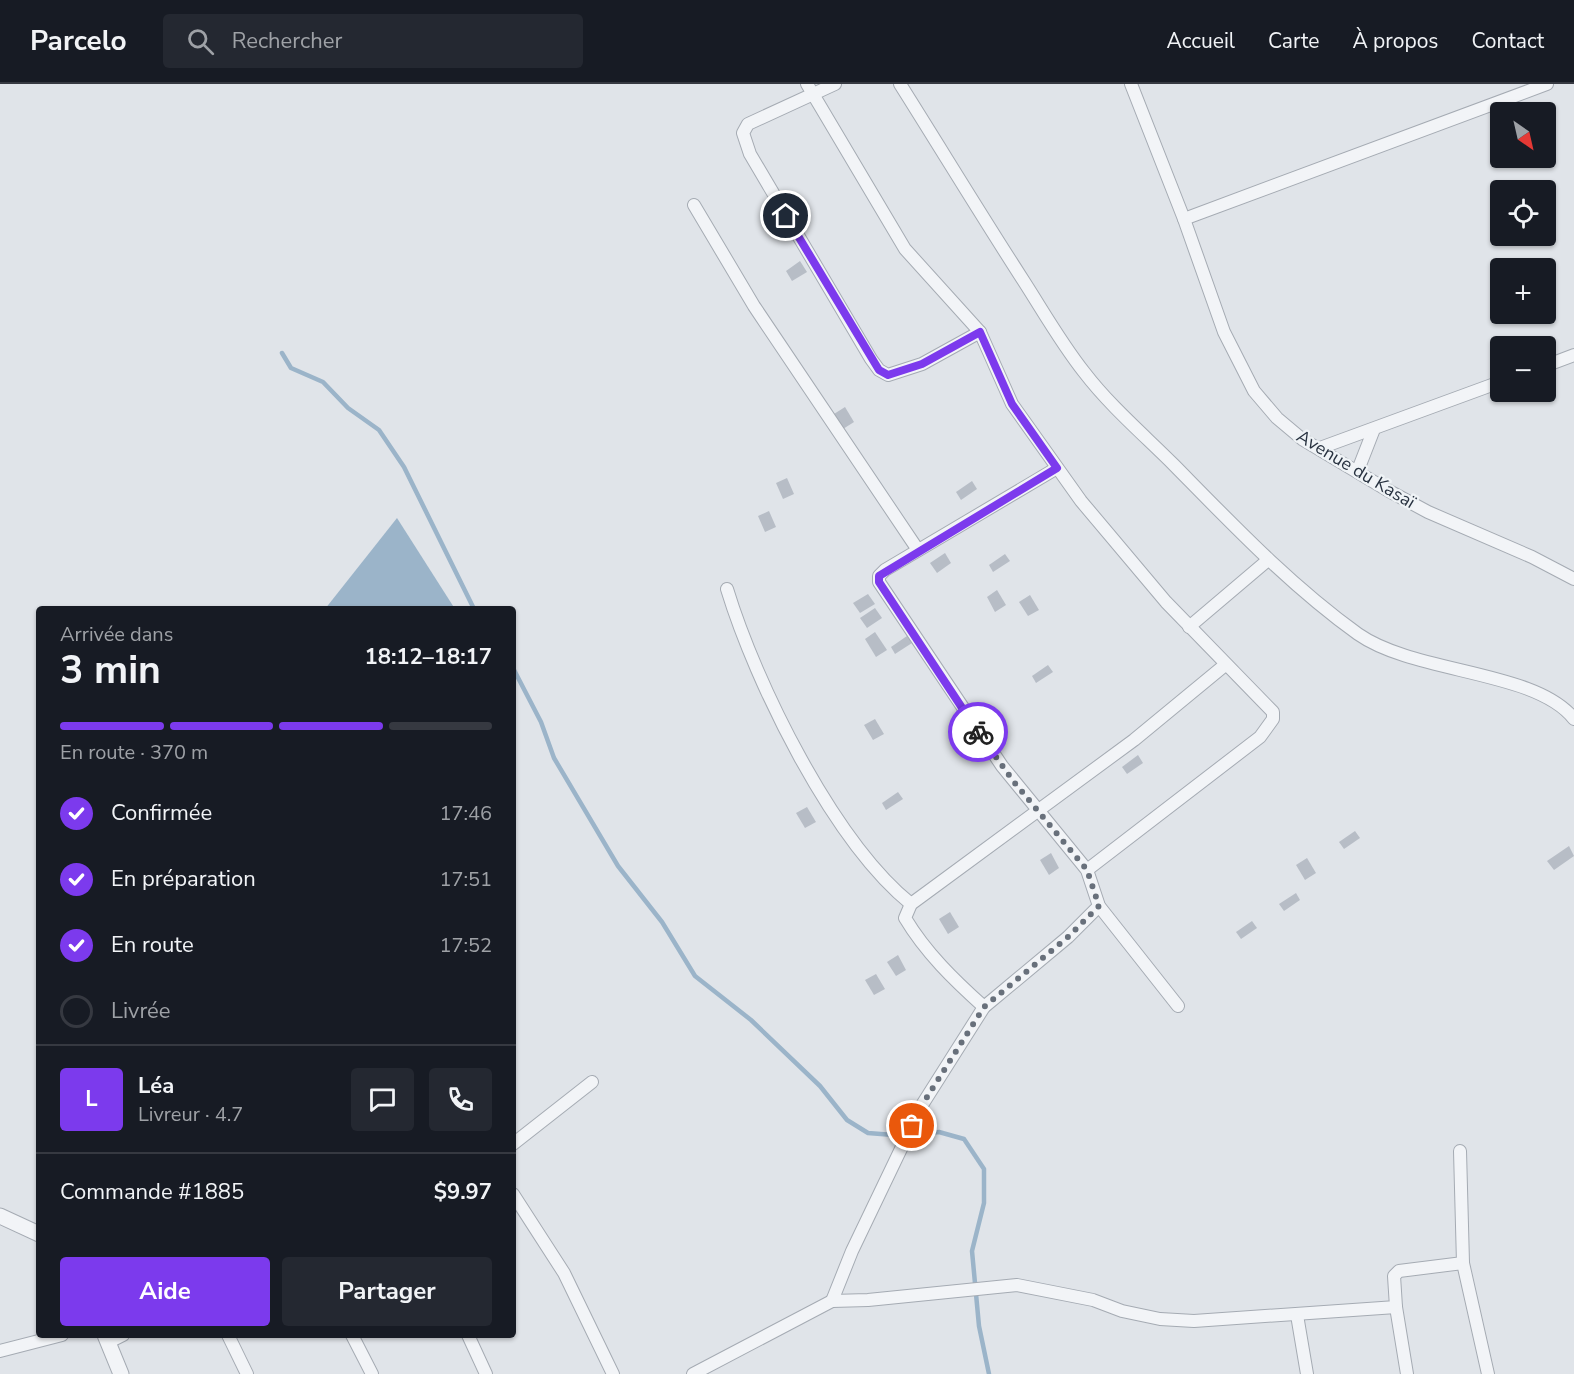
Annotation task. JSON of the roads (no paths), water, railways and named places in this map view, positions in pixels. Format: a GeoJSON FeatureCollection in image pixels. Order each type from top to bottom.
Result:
{"type":"FeatureCollection","features":[{"type":"Feature","properties":{"kind":"street"},"geometry":{"type":"LineString","coordinates":[[835,84],[810,89],[748,124],[743,133],[756,165],[879,370],[888,375],[922,364],[980,332]]}},
{"type":"Feature","properties":{"kind":"street"},"geometry":{"type":"LineString","coordinates":[[900,84],[1051,326],[1084,373],[1268,560],[1308,597],[1361,636],[1426,662],[1524,687],[1551,699],[1566,709],[1574,719]]}},
{"type":"Feature","properties":{"kind":"street","name":"Avenue du Kasaï"},"geometry":{"type":"LineString","coordinates":[[1131,84],[1184,219],[1224,333],[1254,392],[1277,418],[1302,439],[1428,512],[1532,557],[1574,579]]}},
{"type":"Feature","properties":{"kind":"street"},"geometry":{"type":"LineString","coordinates":[[1184,219],[1547,84]]}},
{"type":"Feature","properties":{"kind":"street"},"geometry":{"type":"LineString","coordinates":[[810,89],[905,249],[980,332],[1012,404],[1057,468],[1107,534],[1189,627],[1225,665],[1269,705],[1273,719],[1260,737],[1087,870]]}},
{"type":"Feature","properties":{"kind":"street"},"geometry":{"type":"LineString","coordinates":[[694,205],[754,306],[918,550]]}},
{"type":"Feature","properties":{"kind":"street"},"geometry":{"type":"LineString","coordinates":[[1556,362],[1574,355]]}},
{"type":"Feature","properties":{"kind":"street"},"geometry":{"type":"LineString","coordinates":[[1320,448],[1490,386]]}},
{"type":"Feature","properties":{"kind":"street"},"geometry":{"type":"LineString","coordinates":[[1358,470],[1374,429]]}},
{"type":"Feature","properties":{"kind":"street"},"geometry":{"type":"LineString","coordinates":[[1057,468],[918,550],[879,576],[879,582],[1002,766],[1087,870],[1099,906],[1179,1006]]}},
{"type":"Feature","properties":{"kind":"street"},"geometry":{"type":"LineString","coordinates":[[1189,627],[1268,560]]}},
{"type":"Feature","properties":{"kind":"street"},"geometry":{"type":"LineString","coordinates":[[727,589],[757,671],[815,782],[859,846],[896,891],[911,904]]}},
{"type":"Feature","properties":{"kind":"street"},"geometry":{"type":"LineString","coordinates":[[984,1007],[952,978],[918,938],[905,918],[911,904],[1134,740],[1225,665]]}},
{"type":"Feature","properties":{"kind":"street"},"geometry":{"type":"LineString","coordinates":[[832,1301],[852,1251],[922,1105],[984,1007],[1068,937],[1099,906]]}},
{"type":"Feature","properties":{"kind":"street"},"geometry":{"type":"LineString","coordinates":[[516,1142],[592,1082]]}},
{"type":"Feature","properties":{"kind":"street"},"geometry":{"type":"LineString","coordinates":[[1460,1151],[1463,1263],[1488,1374]]}},
{"type":"Feature","properties":{"kind":"street"},"geometry":{"type":"LineString","coordinates":[[516,1199],[568,1281],[613,1374]]}},
{"type":"Feature","properties":{"kind":"street"},"geometry":{"type":"LineString","coordinates":[[0,1216],[36,1233]]}},
{"type":"Feature","properties":{"kind":"street"},"geometry":{"type":"LineString","coordinates":[[1407,1374],[1396,1307],[1394,1276],[1399,1271],[1463,1263]]}},
{"type":"Feature","properties":{"kind":"street"},"geometry":{"type":"LineString","coordinates":[[693,1374],[832,1301],[868,1300],[1017,1285],[1093,1300],[1122,1311],[1160,1319],[1194,1322],[1396,1307]]}},
{"type":"Feature","properties":{"kind":"street"},"geometry":{"type":"LineString","coordinates":[[1297,1315],[1307,1374]]}},
{"type":"Feature","properties":{"kind":"street"},"geometry":{"type":"LineString","coordinates":[[0,1351],[50,1338]]}},
{"type":"Feature","properties":{"kind":"street"},"geometry":{"type":"LineString","coordinates":[[107,1338],[122,1374]]}},
{"type":"Feature","properties":{"kind":"street"},"geometry":{"type":"LineString","coordinates":[[229,1338],[247,1374]]}},
{"type":"Feature","properties":{"kind":"street"},"geometry":{"type":"LineString","coordinates":[[353,1338],[372,1374]]}},
{"type":"Feature","properties":{"kind":"street"},"geometry":{"type":"LineString","coordinates":[[469,1338],[486,1374]]}},
{"type":"Feature","properties":{"kind":"water"},"geometry":{"type":"Polygon","coordinates":[[[397,518],[453,606],[327,606],[397,518]]]}},
{"type":"Feature","properties":{"kind":"waterway"},"geometry":{"type":"LineString","coordinates":[[282,353],[291,368],[323,382],[348,408],[379,430],[404,467],[473,606]]}},
{"type":"Feature","properties":{"kind":"waterway"},"geometry":{"type":"LineString","coordinates":[[516,674],[541,722],[554,758],[618,866],[662,922],[695,976],[751,1020],[820,1086],[847,1120],[868,1133],[906,1136],[939,1132],[964,1139],[984,1169],[984,1203],[972,1251],[979,1326],[989,1374]]}}]}
